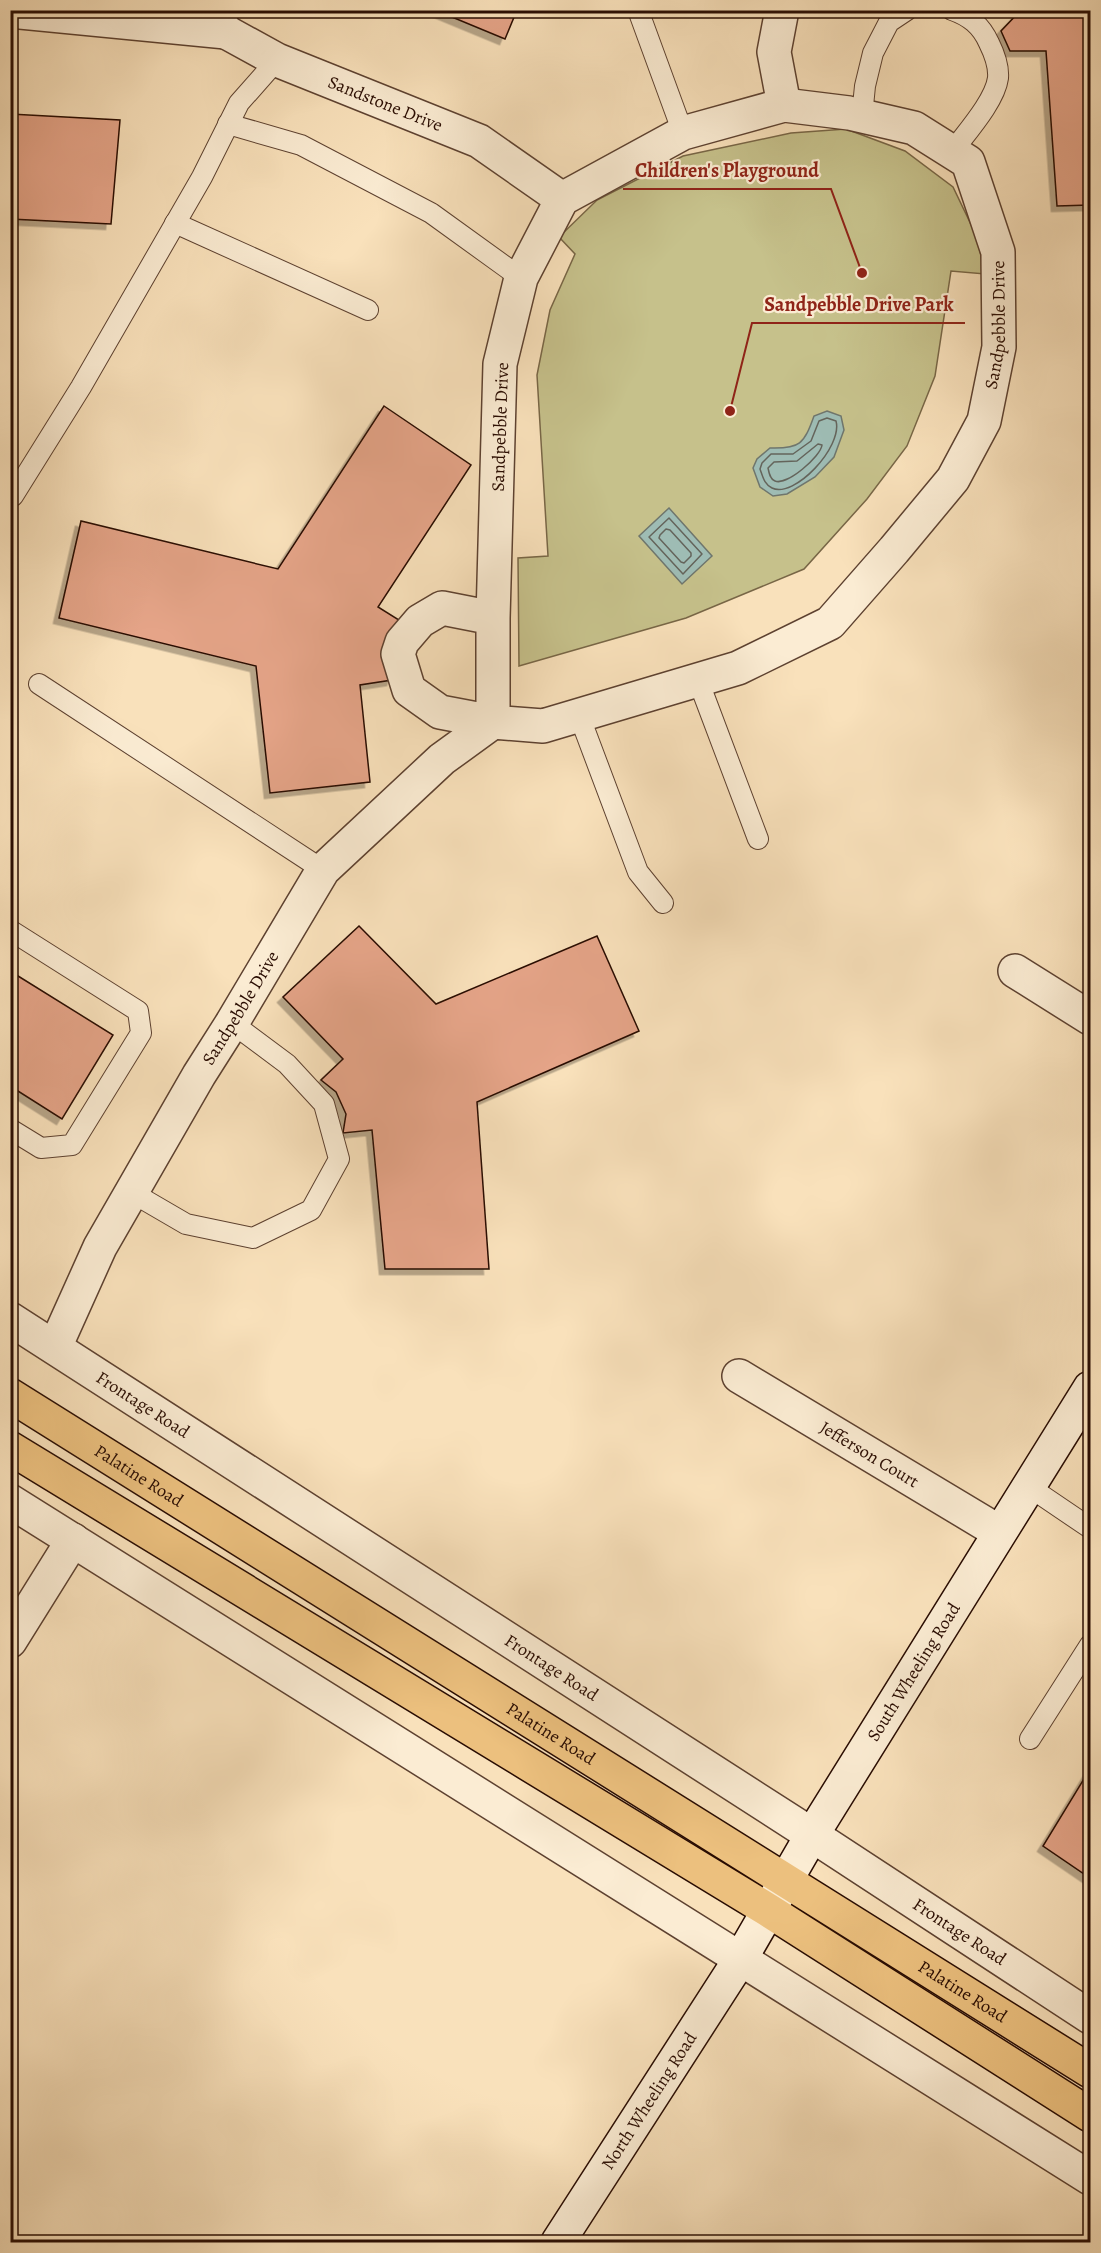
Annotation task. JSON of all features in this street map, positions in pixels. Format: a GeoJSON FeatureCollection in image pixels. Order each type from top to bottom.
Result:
{"type":"FeatureCollection","features":[{"type":"Feature","properties":{"kind":"highway","name":"Palatine Road"},"geometry":{"type":"LineString","coordinates":[[10,1395],[1090,2071]]}},
{"type":"Feature","properties":{"kind":"highway","name":"Palatine Road"},"geometry":{"type":"LineString","coordinates":[[10,1448],[768,1910],[1090,2115]]}},
{"type":"Feature","properties":{"kind":"street"},"geometry":{"type":"LineString","coordinates":[[782,10],[774,52],[784,105]]}},
{"type":"Feature","properties":{"kind":"street"},"geometry":{"type":"LineString","coordinates":[[10,11],[219,21]]}},
{"type":"Feature","properties":{"kind":"street","name":"Sandstone Drive"},"geometry":{"type":"LineString","coordinates":[[219,21],[277,60],[479,141],[562,199]]}},
{"type":"Feature","properties":{"kind":"street","name":"Sandpebble Drive"},"geometry":{"type":"LineString","coordinates":[[56,1347],[100,1247],[199,1075],[323,870],[442,759],[493,722],[543,726],[738,668],[830,623],[953,479],[984,421],[999,347],[998,252],[968,162],[914,128],[849,112],[784,105],[683,133],[562,199],[521,278],[500,364],[493,618],[493,722]]}},
{"type":"Feature","properties":{"kind":"street"},"geometry":{"type":"LineString","coordinates":[[493,618],[442,608],[420,621],[402,642],[399,654],[409,690],[440,712],[493,722]]}},
{"type":"Feature","properties":{"kind":"street"},"geometry":{"type":"LineString","coordinates":[[1015,971],[1090,1018]]}},
{"type":"Feature","properties":{"kind":"street","name":"Frontage Road"},"geometry":{"type":"LineString","coordinates":[[10,1319],[812,1835],[1090,2017]]}},
{"type":"Feature","properties":{"kind":"street","name":"Jefferson Court"},"geometry":{"type":"LineString","coordinates":[[739,1376],[999,1532]]}},
{"type":"Feature","properties":{"kind":"street","name":"South Wheeling Road"},"geometry":{"type":"LineString","coordinates":[[741,1958],[812,1835],[999,1532],[1088,1396]]}},
{"type":"Feature","properties":{"kind":"street"},"geometry":{"type":"LineString","coordinates":[[10,1501],[1090,2178]]}},
{"type":"Feature","properties":{"kind":"street"},"geometry":{"type":"LineString","coordinates":[[10,1641],[73,1540]]}},
{"type":"Feature","properties":{"kind":"street","name":"North Wheeling Road"},"geometry":{"type":"LineString","coordinates":[[558,2242],[741,1958]]}},
{"type":"Feature","properties":{"kind":"lane"},"geometry":{"type":"LineString","coordinates":[[638,10],[683,133]]}},
{"type":"Feature","properties":{"kind":"lane"},"geometry":{"type":"LineString","coordinates":[[862,116],[865,86],[873,53],[890,22],[907,10]]}},
{"type":"Feature","properties":{"kind":"lane"},"geometry":{"type":"LineString","coordinates":[[952,10],[969,16],[987,39],[996,58],[998,78],[990,99],[952,152]]}},
{"type":"Feature","properties":{"kind":"lane"},"geometry":{"type":"LineString","coordinates":[[13,496],[81,387],[176,223],[239,103],[277,60]]}},
{"type":"Feature","properties":{"kind":"lane"},"geometry":{"type":"LineString","coordinates":[[228,124],[301,146],[431,213],[521,278]]}},
{"type":"Feature","properties":{"kind":"lane"},"geometry":{"type":"LineString","coordinates":[[176,223],[368,310]]}},
{"type":"Feature","properties":{"kind":"lane"},"geometry":{"type":"LineString","coordinates":[[698,680],[758,839]]}},
{"type":"Feature","properties":{"kind":"lane"},"geometry":{"type":"LineString","coordinates":[[39,684],[323,870]]}},
{"type":"Feature","properties":{"kind":"lane"},"geometry":{"type":"LineString","coordinates":[[579,715],[638,872],[663,903]]}},
{"type":"Feature","properties":{"kind":"lane"},"geometry":{"type":"LineString","coordinates":[[10,930],[138,1011],[141,1033],[72,1145],[41,1148],[10,1129]]}},
{"type":"Feature","properties":{"kind":"lane"},"geometry":{"type":"LineString","coordinates":[[131,1192],[186,1224],[253,1238],[311,1210],[339,1159],[324,1104],[287,1064],[232,1023]]}},
{"type":"Feature","properties":{"kind":"lane"},"geometry":{"type":"LineString","coordinates":[[1028,1486],[1090,1528]]}},
{"type":"Feature","properties":{"kind":"lane"},"geometry":{"type":"LineString","coordinates":[[1030,1739],[1090,1645]]}},
{"type":"Feature","properties":{"kind":"shaded area"},"geometry":{"type":"Polygon","coordinates":[[[846,129],[905,151],[953,187],[977,237],[985,274],[951,271],[935,376],[907,446],[867,499],[804,569],[686,618],[519,666],[518,558],[548,556],[537,375],[550,310],[575,254],[559,237],[597,200],[683,156],[791,133],[846,129]]]}},
{"type":"Feature","properties":{"kind":"water"},"geometry":{"type":"Polygon","coordinates":[[[827,411],[841,416],[844,430],[834,457],[815,477],[787,494],[773,496],[760,487],[753,468],[757,459],[770,448],[794,446],[800,443],[814,416],[827,411]]]}},
{"type":"Feature","properties":{"kind":"water"},"geometry":{"type":"Polygon","coordinates":[[[669,508],[712,556],[682,584],[639,536],[669,508]]]}},
{"type":"Feature","properties":{"kind":"building"},"geometry":{"type":"Polygon","coordinates":[[[435,10],[517,10],[505,39],[435,10]]]}},
{"type":"Feature","properties":{"kind":"building"},"geometry":{"type":"Polygon","coordinates":[[[1021,10],[1090,10],[1090,205],[1057,206],[1046,51],[1010,51],[1001,31],[1021,10]]]}},
{"type":"Feature","properties":{"kind":"building"},"geometry":{"type":"Polygon","coordinates":[[[10,114],[120,120],[111,224],[10,219],[10,114]]]}},
{"type":"Feature","properties":{"kind":"building"},"geometry":{"type":"Polygon","coordinates":[[[384,406],[471,465],[378,607],[407,625],[392,680],[360,685],[370,782],[270,793],[256,666],[59,618],[81,521],[278,569],[384,406]]]}},
{"type":"Feature","properties":{"kind":"building"},"geometry":{"type":"Polygon","coordinates":[[[359,926],[436,1004],[597,936],[639,1031],[477,1102],[489,1269],[385,1269],[372,1130],[343,1133],[346,1114],[336,1092],[321,1080],[343,1059],[283,997],[359,926]]]}},
{"type":"Feature","properties":{"kind":"building"},"geometry":{"type":"Polygon","coordinates":[[[10,971],[113,1035],[62,1119],[10,1086],[10,971]]]}},
{"type":"Feature","properties":{"kind":"building"},"geometry":{"type":"Polygon","coordinates":[[[1090,1769],[1090,1878],[1043,1846],[1090,1769]]]}},
{"type":"Feature","properties":{"kind":"place","name":"Children's Playground"},"geometry":{"type":"Point","coordinates":[862,273]}},
{"type":"Feature","properties":{"kind":"place","name":"Sandpebble Drive Park"},"geometry":{"type":"Point","coordinates":[730,411]}}]}
